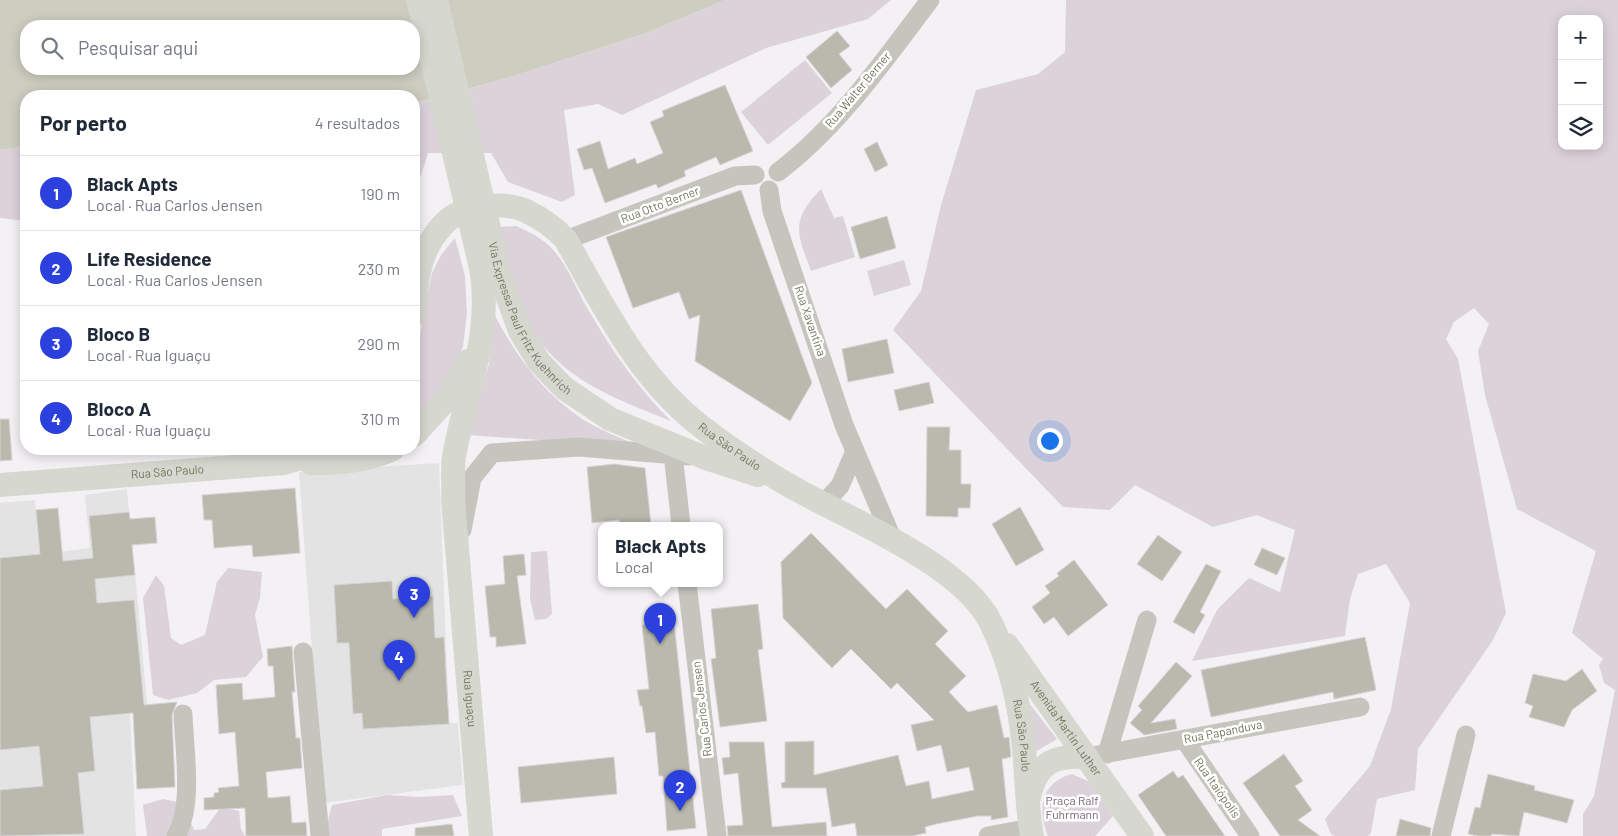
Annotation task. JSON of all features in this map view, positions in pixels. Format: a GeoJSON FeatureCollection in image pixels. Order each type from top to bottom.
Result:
{"type":"FeatureCollection","features":[{"type":"Feature","properties":{"kind":"main road","name":"Via Expressa Paul Fritz Kuehnrich"},"geometry":{"type":"LineString","coordinates":[[418,0],[490,266],[506,295],[520,331],[539,362],[564,388],[610,419],[798,491]]}},
{"type":"Feature","properties":{"kind":"main road","name":"Via Expressa Paul Fritz Kuehnrich"},"geometry":{"type":"LineString","coordinates":[[436,0],[490,266],[480,347],[454,460],[453,500],[458,562]]}},
{"type":"Feature","properties":{"kind":"main road","name":"Rua São Paulo"},"geometry":{"type":"LineString","coordinates":[[420,269],[426,248],[449,219],[479,208],[502,206],[524,210],[542,219],[566,240],[640,366],[660,390],[704,430],[798,491],[936,566],[961,585],[991,622],[1016,700],[1023,739],[1027,803],[1032,832]]}},
{"type":"Feature","properties":{"kind":"main road"},"geometry":{"type":"LineString","coordinates":[[420,429],[436,414],[459,380],[473,348],[486,304]]}},
{"type":"Feature","properties":{"kind":"main road","name":"Rua São Paulo"},"geometry":{"type":"LineString","coordinates":[[0,485],[284,463],[311,455]]}},
{"type":"Feature","properties":{"kind":"main road"},"geometry":{"type":"LineString","coordinates":[[284,463],[331,464],[368,459],[378,455]]}},
{"type":"Feature","properties":{"kind":"main road","name":"Rua Iguaçu"},"geometry":{"type":"LineString","coordinates":[[458,562],[481,836]]}},
{"type":"Feature","properties":{"kind":"main road","name":"Avenida Martin Luther"},"geometry":{"type":"LineString","coordinates":[[991,622],[1097,755],[1142,836]]}},
{"type":"Feature","properties":{"kind":"main road","name":"Rua São Paulo"},"geometry":{"type":"LineString","coordinates":[[1027,803],[1032,782],[1042,768],[1056,758],[1097,755]]}},
{"type":"Feature","properties":{"kind":"street","name":"Rua Walter Berner"},"geometry":{"type":"LineString","coordinates":[[778,172],[800,155],[824,132],[930,0]]}},
{"type":"Feature","properties":{"kind":"street"},"geometry":{"type":"LineString","coordinates":[[765,165],[775,168],[778,172],[778,182],[769,190],[763,190],[756,184],[756,170],[765,165]]}},
{"type":"Feature","properties":{"kind":"street","name":"Rua Otto Berner"},"geometry":{"type":"LineString","coordinates":[[566,240],[735,176],[755,175]]}},
{"type":"Feature","properties":{"kind":"street","name":"Rua Xavantina"},"geometry":{"type":"LineString","coordinates":[[769,190],[772,211],[844,425],[894,543]]}},
{"type":"Feature","properties":{"kind":"street","name":"Rua São Paulo"},"geometry":{"type":"LineString","coordinates":[[458,562],[465,504],[472,478],[492,453],[579,447],[703,456]]}},
{"type":"Feature","properties":{"kind":"street"},"geometry":{"type":"LineString","coordinates":[[823,504],[840,486],[856,451]]}},
{"type":"Feature","properties":{"kind":"street"},"geometry":{"type":"LineString","coordinates":[[673,454],[681,522]]}},
{"type":"Feature","properties":{"kind":"street","name":"Rua Carlos Jensen"},"geometry":{"type":"LineString","coordinates":[[687,587],[717,836]]}},
{"type":"Feature","properties":{"kind":"street"},"geometry":{"type":"LineString","coordinates":[[1097,755],[1147,620]]}},
{"type":"Feature","properties":{"kind":"street"},"geometry":{"type":"LineString","coordinates":[[303,652],[320,836]]}},
{"type":"Feature","properties":{"kind":"street","name":"Rua Papanduva"},"geometry":{"type":"LineString","coordinates":[[1097,755],[1360,707]]}},
{"type":"Feature","properties":{"kind":"street"},"geometry":{"type":"LineString","coordinates":[[176,836],[183,822],[186,801],[183,714]]}},
{"type":"Feature","properties":{"kind":"street"},"geometry":{"type":"LineString","coordinates":[[1441,836],[1466,735]]}},
{"type":"Feature","properties":{"kind":"street","name":"Rua Itaiópolis"},"geometry":{"type":"LineString","coordinates":[[1184,739],[1250,836]]}},
{"type":"Feature","properties":{"kind":"street"},"geometry":{"type":"LineString","coordinates":[[988,836],[1032,832]]}},
{"type":"Feature","properties":{"kind":"shaded area"},"geometry":{"type":"Polygon","coordinates":[[[0,0],[725,0],[646,33],[507,78],[420,101],[420,90],[20,90],[20,147],[0,150],[0,0]]]}},
{"type":"Feature","properties":{"kind":"shaded area"},"geometry":{"type":"Polygon","coordinates":[[[439,463],[449,723],[458,723],[463,785],[323,803],[299,472],[439,463]]]}},
{"type":"Feature","properties":{"kind":"shaded area"},"geometry":{"type":"Polygon","coordinates":[[[127,489],[148,712],[130,714],[136,836],[0,836],[0,503],[35,500],[40,554],[90,548],[85,495],[127,489]]]}},
{"type":"Feature","properties":{"kind":"green space"},"geometry":{"type":"Polygon","coordinates":[[[725,0],[891,0],[868,19],[766,48],[622,115],[598,104],[564,110],[575,195],[562,202],[508,182],[491,153],[428,153],[420,178],[420,101],[507,78],[646,33],[725,0]]]}},
{"type":"Feature","properties":{"kind":"green space"},"geometry":{"type":"Polygon","coordinates":[[[1066,0],[1618,0],[1618,836],[1583,836],[1583,814],[1594,796],[1615,690],[1604,683],[1599,665],[1603,659],[1572,633],[1596,551],[1517,509],[1485,395],[1478,351],[1489,324],[1474,308],[1454,322],[1446,339],[1458,359],[1506,613],[1493,640],[1418,749],[1415,790],[1377,799],[1371,833],[1368,836],[1334,836],[1331,834],[1325,819],[1370,766],[1391,709],[1410,603],[1386,564],[1358,574],[1350,599],[1345,636],[1192,661],[1217,610],[1249,578],[1280,592],[1295,530],[1257,515],[1213,527],[1135,485],[1110,510],[1063,507],[893,330],[921,291],[941,205],[976,90],[1038,74],[1065,52],[1066,0]]]}},
{"type":"Feature","properties":{"kind":"green space"},"geometry":{"type":"Polygon","coordinates":[[[805,60],[832,93],[768,145],[741,112],[805,60]]]}},
{"type":"Feature","properties":{"kind":"green space"},"geometry":{"type":"Polygon","coordinates":[[[20,147],[20,220],[0,218],[0,150],[20,147]]]}},
{"type":"Feature","properties":{"kind":"green space"},"geometry":{"type":"Polygon","coordinates":[[[821,189],[834,218],[843,216],[855,257],[811,271],[802,247],[799,228],[804,210],[821,189]]]}},
{"type":"Feature","properties":{"kind":"green space"},"geometry":{"type":"Polygon","coordinates":[[[516,226],[541,239],[559,257],[598,326],[617,355],[636,382],[671,421],[596,388],[556,360],[539,341],[525,318],[512,290],[497,227],[516,226]]]}},
{"type":"Feature","properties":{"kind":"green space"},"geometry":{"type":"Polygon","coordinates":[[[455,238],[465,276],[467,313],[463,347],[442,392],[420,419],[420,334],[432,273],[441,255],[455,238]]]}},
{"type":"Feature","properties":{"kind":"green space"},"geometry":{"type":"Polygon","coordinates":[[[904,260],[911,285],[874,296],[867,271],[904,260]]]}},
{"type":"Feature","properties":{"kind":"green space"},"geometry":{"type":"Polygon","coordinates":[[[494,314],[523,361],[546,389],[559,401],[589,423],[641,447],[468,435],[489,364],[494,314]]]}},
{"type":"Feature","properties":{"kind":"green space"},"geometry":{"type":"Polygon","coordinates":[[[547,551],[552,614],[546,619],[535,620],[530,599],[531,552],[547,551]]]}},
{"type":"Feature","properties":{"kind":"green space"},"geometry":{"type":"Polygon","coordinates":[[[228,568],[262,572],[260,598],[255,615],[263,657],[246,677],[214,680],[197,693],[168,700],[153,695],[143,598],[156,575],[164,586],[171,638],[181,645],[205,635],[217,582],[228,568]]]}},
{"type":"Feature","properties":{"kind":"green space"},"geometry":{"type":"Polygon","coordinates":[[[1029,703],[1057,739],[1035,752],[1029,703]]]}},
{"type":"Feature","properties":{"kind":"green space","name":"Praça Ralf Fuhrmann"},"geometry":{"type":"Polygon","coordinates":[[[1072,774],[1090,782],[1113,816],[1095,836],[1048,836],[1043,816],[1044,798],[1054,783],[1072,774]]]}},
{"type":"Feature","properties":{"kind":"green space"},"geometry":{"type":"Polygon","coordinates":[[[387,795],[419,797],[453,795],[462,816],[382,829],[382,836],[329,836],[327,824],[332,805],[387,795]]]}},
{"type":"Feature","properties":{"kind":"green space"},"geometry":{"type":"Polygon","coordinates":[[[163,799],[182,803],[194,830],[205,829],[221,807],[239,811],[241,829],[245,836],[147,836],[143,805],[163,799]]]}},
{"type":"Feature","properties":{"kind":"building"},"geometry":{"type":"Polygon","coordinates":[[[837,31],[850,46],[839,54],[852,70],[831,88],[806,57],[837,31]]]}},
{"type":"Feature","properties":{"kind":"building"},"geometry":{"type":"Polygon","coordinates":[[[725,85],[753,151],[720,165],[716,157],[684,171],[686,176],[658,188],[656,184],[605,203],[592,168],[584,170],[577,149],[600,141],[608,169],[635,158],[637,164],[663,153],[650,122],[664,116],[662,111],[725,85]]]}},
{"type":"Feature","properties":{"kind":"building"},"geometry":{"type":"Polygon","coordinates":[[[877,142],[888,165],[875,172],[864,149],[877,142]]]}},
{"type":"Feature","properties":{"kind":"building"},"geometry":{"type":"Polygon","coordinates":[[[741,190],[812,383],[790,421],[695,361],[700,315],[689,319],[679,292],[633,308],[606,237],[741,190]]]}},
{"type":"Feature","properties":{"kind":"building"},"geometry":{"type":"Polygon","coordinates":[[[887,216],[896,248],[860,259],[851,227],[887,216]]]}},
{"type":"Feature","properties":{"kind":"building"},"geometry":{"type":"Polygon","coordinates":[[[887,339],[894,373],[848,382],[842,349],[887,339]]]}},
{"type":"Feature","properties":{"kind":"building"},"geometry":{"type":"Polygon","coordinates":[[[929,382],[934,403],[899,411],[894,390],[929,382]]]}},
{"type":"Feature","properties":{"kind":"building"},"geometry":{"type":"Polygon","coordinates":[[[0,419],[9,419],[12,460],[0,461],[0,419]]]}},
{"type":"Feature","properties":{"kind":"building"},"geometry":{"type":"Polygon","coordinates":[[[927,427],[950,427],[949,450],[961,450],[961,484],[971,484],[970,508],[958,508],[958,517],[926,516],[927,427]]]}},
{"type":"Feature","properties":{"kind":"building"},"geometry":{"type":"Polygon","coordinates":[[[614,464],[645,468],[651,522],[619,522],[619,520],[592,523],[587,467],[614,464]]]}},
{"type":"Feature","properties":{"kind":"building"},"geometry":{"type":"Polygon","coordinates":[[[295,488],[300,553],[253,557],[252,545],[214,548],[212,520],[204,520],[202,495],[295,488]]]}},
{"type":"Feature","properties":{"kind":"building"},"geometry":{"type":"Polygon","coordinates":[[[1020,507],[1044,550],[1016,566],[992,524],[1020,507]]]}},
{"type":"Feature","properties":{"kind":"building"},"geometry":{"type":"Polygon","coordinates":[[[58,508],[63,561],[93,558],[89,516],[129,512],[130,519],[155,517],[157,543],[132,545],[135,575],[95,579],[97,603],[134,600],[144,705],[177,702],[172,715],[175,787],[137,789],[133,713],[90,717],[95,771],[78,773],[84,834],[0,836],[0,790],[43,786],[39,746],[0,750],[0,558],[40,554],[36,510],[58,508]]]}},
{"type":"Feature","properties":{"kind":"building"},"geometry":{"type":"Polygon","coordinates":[[[811,533],[886,609],[907,589],[948,631],[935,644],[966,676],[949,692],[968,712],[997,705],[1004,738],[1009,737],[1011,757],[1002,759],[1008,817],[991,820],[991,816],[978,816],[936,824],[925,827],[926,833],[912,836],[857,836],[855,823],[832,827],[826,788],[782,788],[781,783],[785,782],[785,742],[814,741],[814,775],[898,755],[906,786],[929,781],[932,799],[974,790],[969,767],[947,772],[941,745],[917,751],[911,725],[934,720],[897,683],[891,689],[851,649],[832,668],[783,618],[781,562],[811,533]]]}},
{"type":"Feature","properties":{"kind":"building"},"geometry":{"type":"Polygon","coordinates":[[[1158,535],[1182,552],[1162,581],[1137,564],[1158,535]]]}},
{"type":"Feature","properties":{"kind":"building"},"geometry":{"type":"Polygon","coordinates":[[[1262,548],[1285,558],[1277,575],[1254,565],[1262,548]]]}},
{"type":"Feature","properties":{"kind":"building"},"geometry":{"type":"Polygon","coordinates":[[[524,554],[526,575],[517,576],[526,644],[496,647],[496,637],[490,637],[485,586],[505,584],[503,556],[524,554]]]}},
{"type":"Feature","properties":{"kind":"building"},"geometry":{"type":"Polygon","coordinates":[[[1074,560],[1108,605],[1068,636],[1054,617],[1044,624],[1032,607],[1050,593],[1045,586],[1059,576],[1057,573],[1074,560]]]}},
{"type":"Feature","properties":{"kind":"building"},"geometry":{"type":"Polygon","coordinates":[[[1206,564],[1221,571],[1200,612],[1205,615],[1194,634],[1173,622],[1206,564]]]}},
{"type":"Feature","properties":{"kind":"building"},"geometry":{"type":"Polygon","coordinates":[[[392,581],[393,599],[433,596],[435,638],[444,637],[449,724],[363,729],[362,713],[353,714],[349,643],[337,643],[334,585],[392,581]]]}},
{"type":"Feature","properties":{"kind":"building"},"geometry":{"type":"Polygon","coordinates":[[[758,604],[763,649],[758,650],[767,721],[720,727],[711,659],[716,658],[711,609],[758,604]]]}},
{"type":"Feature","properties":{"kind":"building"},"geometry":{"type":"Polygon","coordinates":[[[674,622],[696,828],[667,831],[663,776],[659,776],[655,732],[646,733],[642,706],[640,706],[637,690],[649,689],[642,625],[674,622]]]}},
{"type":"Feature","properties":{"kind":"building"},"geometry":{"type":"Polygon","coordinates":[[[1365,637],[1376,690],[1334,699],[1333,692],[1211,717],[1201,670],[1365,637]]]}},
{"type":"Feature","properties":{"kind":"building"},"geometry":{"type":"Polygon","coordinates":[[[292,646],[295,692],[292,692],[296,738],[300,738],[302,768],[266,772],[268,798],[290,796],[292,823],[306,822],[307,836],[246,836],[245,808],[204,810],[204,798],[214,797],[214,793],[219,792],[218,788],[239,786],[235,732],[219,734],[216,685],[242,683],[243,700],[275,697],[273,666],[268,666],[267,649],[292,646]]]}},
{"type":"Feature","properties":{"kind":"building"},"geometry":{"type":"Polygon","coordinates":[[[1176,662],[1192,676],[1151,723],[1175,719],[1177,729],[1144,735],[1130,723],[1142,710],[1138,706],[1176,662]]]}},
{"type":"Feature","properties":{"kind":"building"},"geometry":{"type":"Polygon","coordinates":[[[1582,669],[1597,691],[1572,710],[1564,727],[1529,717],[1533,706],[1525,703],[1533,674],[1566,681],[1582,669]]]}},
{"type":"Feature","properties":{"kind":"building"},"geometry":{"type":"Polygon","coordinates":[[[729,742],[764,742],[772,827],[826,822],[827,836],[728,836],[727,826],[743,825],[738,773],[724,775],[722,758],[730,757],[729,742]]]}},
{"type":"Feature","properties":{"kind":"building"},"geometry":{"type":"Polygon","coordinates":[[[1284,754],[1303,781],[1295,786],[1312,810],[1298,820],[1320,836],[1280,836],[1243,783],[1284,754]]]}},
{"type":"Feature","properties":{"kind":"building"},"geometry":{"type":"Polygon","coordinates":[[[614,757],[617,794],[521,803],[518,767],[614,757]]]}},
{"type":"Feature","properties":{"kind":"building"},"geometry":{"type":"Polygon","coordinates":[[[1173,771],[1178,778],[1183,775],[1225,836],[1166,836],[1138,795],[1173,771]]]}},
{"type":"Feature","properties":{"kind":"building"},"geometry":{"type":"Polygon","coordinates":[[[1488,774],[1535,786],[1534,790],[1574,800],[1567,823],[1524,812],[1519,836],[1492,834],[1491,836],[1478,836],[1468,834],[1475,807],[1480,808],[1488,774]]]}},
{"type":"Feature","properties":{"kind":"building"},"geometry":{"type":"Polygon","coordinates":[[[1400,819],[1431,828],[1430,836],[1396,836],[1400,819]]]}},
{"type":"Feature","properties":{"kind":"building"},"geometry":{"type":"Polygon","coordinates":[[[452,824],[454,836],[415,836],[415,828],[452,824]]]}},
{"type":"Feature","properties":{"kind":"place","name":"Bloco B"},"geometry":{"type":"Point","coordinates":[414,618]}},
{"type":"Feature","properties":{"kind":"place","name":"Black Apts"},"geometry":{"type":"Point","coordinates":[660,644]}},
{"type":"Feature","properties":{"kind":"place","name":"Bloco A"},"geometry":{"type":"Point","coordinates":[399,681]}},
{"type":"Feature","properties":{"kind":"place","name":"Life Residence"},"geometry":{"type":"Point","coordinates":[680,811]}}]}
